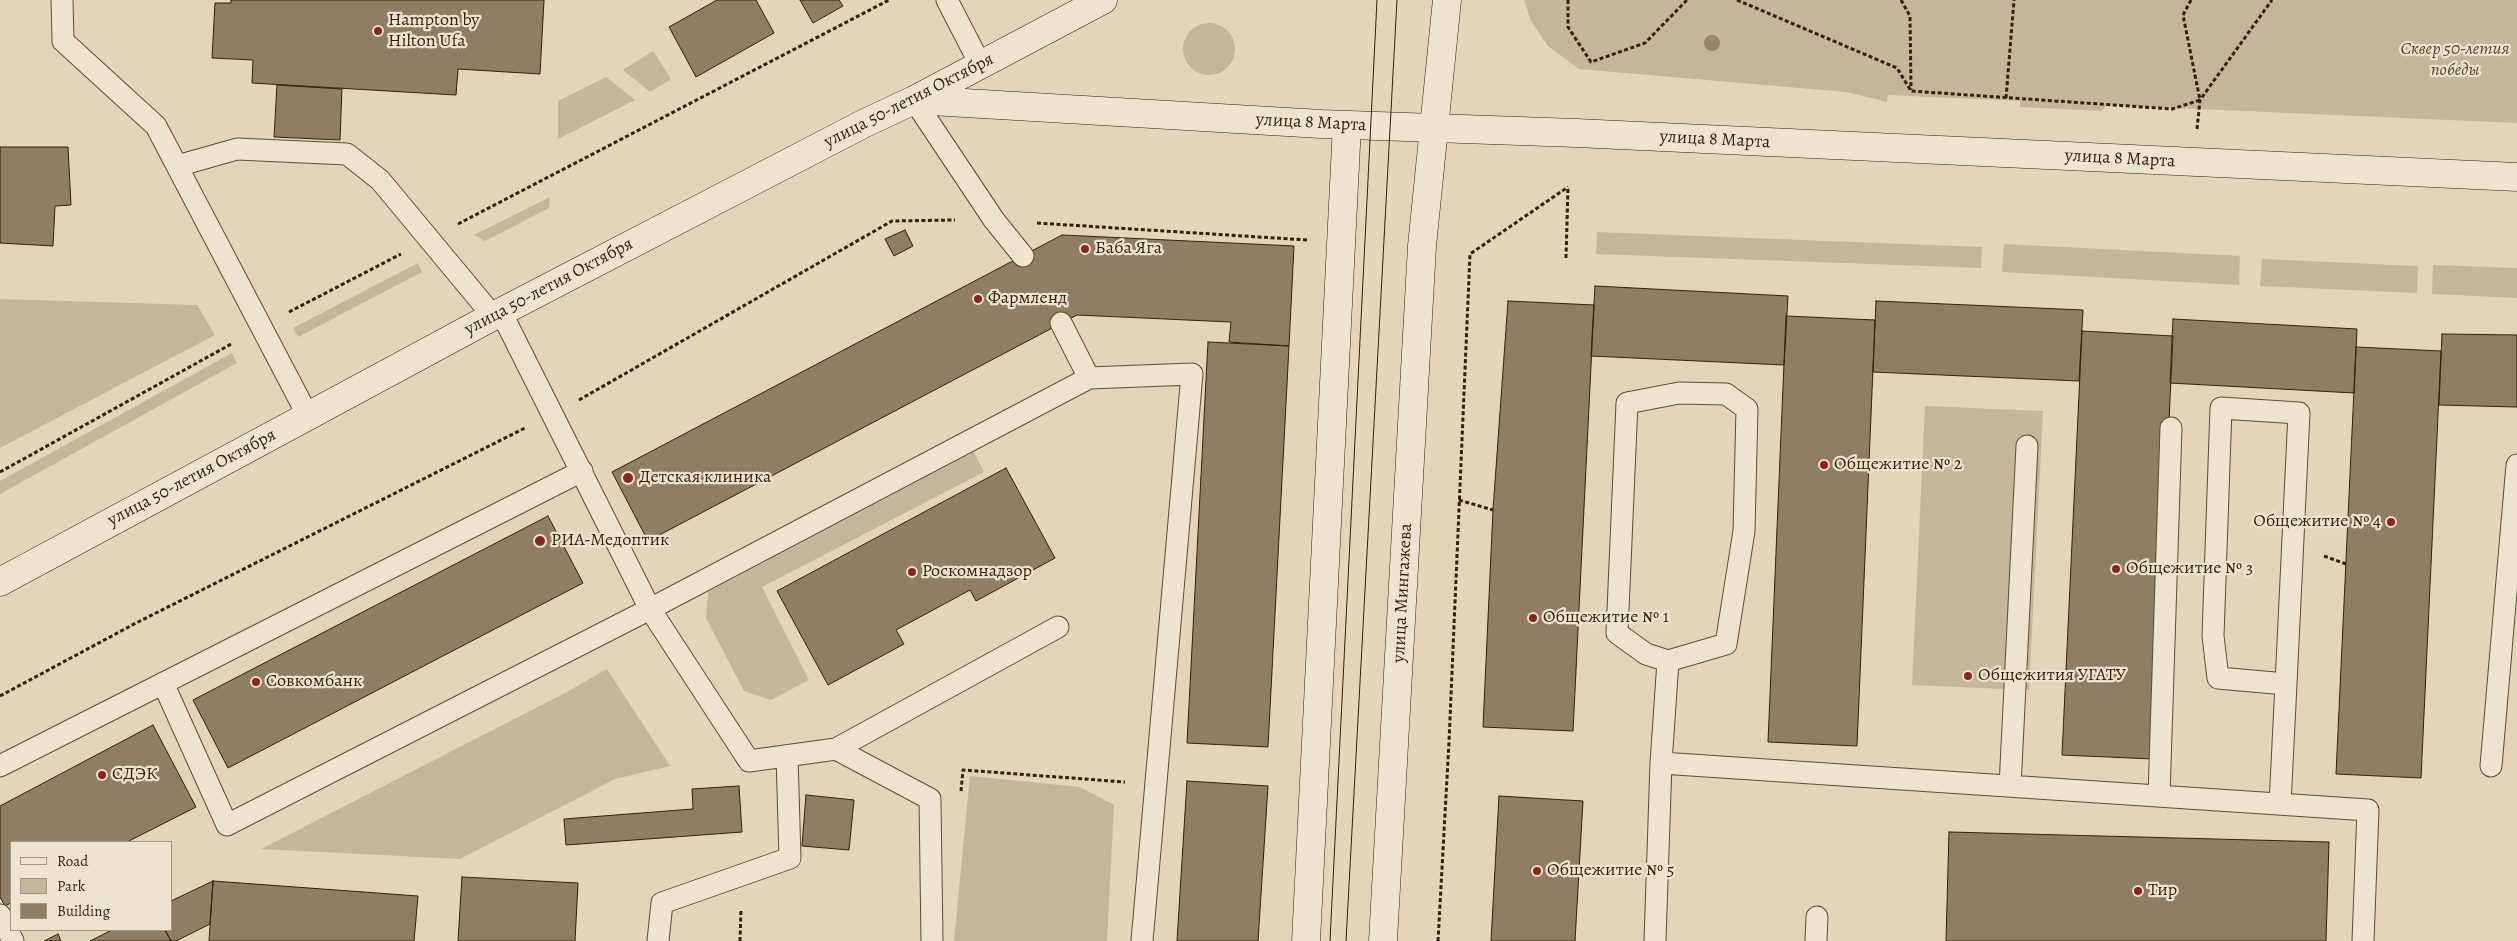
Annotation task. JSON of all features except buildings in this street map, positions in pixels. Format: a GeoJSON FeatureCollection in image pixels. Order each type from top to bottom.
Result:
{"type":"FeatureCollection","features":[{"type":"Feature","properties":{"kind":"main road","name":"улица 50-летия Октября"},"geometry":{"type":"LineString","coordinates":[[0,582],[497,314],[854,129],[914,100],[1103,0]]}},
{"type":"Feature","properties":{"kind":"main road","name":"улица Мингажева"},"geometry":{"type":"LineString","coordinates":[[1383,941],[1422,246],[1447,0]]}},
{"type":"Feature","properties":{"kind":"main road","name":"улица 8 Марта"},"geometry":{"type":"LineString","coordinates":[[914,100],[1348,125],[2517,177]]}},
{"type":"Feature","properties":{"kind":"main road"},"geometry":{"type":"LineString","coordinates":[[1306,941],[1348,125]]}},
{"type":"Feature","properties":{"kind":"lane"},"geometry":{"type":"LineString","coordinates":[[62,0],[63,41],[156,126],[308,416]]}},
{"type":"Feature","properties":{"kind":"lane"},"geometry":{"type":"LineString","coordinates":[[947,0],[980,64]]}},
{"type":"Feature","properties":{"kind":"lane"},"geometry":{"type":"LineString","coordinates":[[914,100],[994,220],[1023,256]]}},
{"type":"Feature","properties":{"kind":"lane"},"geometry":{"type":"LineString","coordinates":[[178,166],[237,149],[348,154],[380,180],[429,239],[497,314],[553,414],[650,609],[749,761],[836,749],[1058,627]]}},
{"type":"Feature","properties":{"kind":"lane"},"geometry":{"type":"LineString","coordinates":[[1060,323],[1089,378]]}},
{"type":"Feature","properties":{"kind":"lane"},"geometry":{"type":"LineString","coordinates":[[163,683],[227,824],[650,609],[1089,378],[1192,374],[1142,941]]}},
{"type":"Feature","properties":{"kind":"lane"},"geometry":{"type":"LineString","coordinates":[[1680,393],[1726,394],[1746,408],[1744,531],[1726,644],[1668,661],[1646,654],[1617,633],[1627,403],[1680,393]]}},
{"type":"Feature","properties":{"kind":"lane"},"geometry":{"type":"LineString","coordinates":[[2280,804],[2286,684],[2299,413],[2221,408],[2213,636],[2218,678],[2286,684]]}},
{"type":"Feature","properties":{"kind":"lane"},"geometry":{"type":"LineString","coordinates":[[2159,796],[2171,428]]}},
{"type":"Feature","properties":{"kind":"lane"},"geometry":{"type":"LineString","coordinates":[[2010,786],[2027,446]]}},
{"type":"Feature","properties":{"kind":"lane"},"geometry":{"type":"LineString","coordinates":[[2491,766],[2517,465]]}},
{"type":"Feature","properties":{"kind":"lane"},"geometry":{"type":"LineString","coordinates":[[0,766],[582,471]]}},
{"type":"Feature","properties":{"kind":"lane"},"geometry":{"type":"LineString","coordinates":[[1655,941],[1661,763],[1668,661]]}},
{"type":"Feature","properties":{"kind":"lane"},"geometry":{"type":"LineString","coordinates":[[836,749],[930,799],[932,941]]}},
{"type":"Feature","properties":{"kind":"lane"},"geometry":{"type":"LineString","coordinates":[[658,941],[662,903],[790,858],[787,756]]}},
{"type":"Feature","properties":{"kind":"lane"},"geometry":{"type":"LineString","coordinates":[[1661,763],[2368,810],[2363,941]]}},
{"type":"Feature","properties":{"kind":"lane"},"geometry":{"type":"LineString","coordinates":[[0,915],[13,941]]}},
{"type":"Feature","properties":{"kind":"lane"},"geometry":{"type":"LineString","coordinates":[[1816,941],[1817,917]]}},
{"type":"Feature","properties":{"kind":"path"},"geometry":{"type":"LineString","coordinates":[[0,472],[261,327],[889,0]]}},
{"type":"Feature","properties":{"kind":"path"},"geometry":{"type":"LineString","coordinates":[[1568,0],[1568,27],[1591,62],[1645,43],[1687,0]]}},
{"type":"Feature","properties":{"kind":"path"},"geometry":{"type":"LineString","coordinates":[[1737,0],[1897,68],[1911,91]]}},
{"type":"Feature","properties":{"kind":"path"},"geometry":{"type":"LineString","coordinates":[[1901,0],[1910,16],[1911,91]]}},
{"type":"Feature","properties":{"kind":"path"},"geometry":{"type":"LineString","coordinates":[[2006,98],[2014,0]]}},
{"type":"Feature","properties":{"kind":"path"},"geometry":{"type":"LineString","coordinates":[[2191,0],[2183,15],[2200,100],[2194,162]]}},
{"type":"Feature","properties":{"kind":"path"},"geometry":{"type":"LineString","coordinates":[[1911,91],[2172,109],[2200,100],[2272,0]]}},
{"type":"Feature","properties":{"kind":"path"},"geometry":{"type":"LineString","coordinates":[[1438,941],[1449,742],[1470,254],[1568,187],[1566,258]]}},
{"type":"Feature","properties":{"kind":"path"},"geometry":{"type":"LineString","coordinates":[[0,696],[136,623],[553,414],[892,221],[994,220],[1310,240]]}},
{"type":"Feature","properties":{"kind":"path"},"geometry":{"type":"LineString","coordinates":[[1459,500],[1492,510]]}},
{"type":"Feature","properties":{"kind":"path"},"geometry":{"type":"LineString","coordinates":[[960,798],[962,770],[1156,784]]}},
{"type":"Feature","properties":{"kind":"green space","name":"Сквер 50-летия победы"},"geometry":{"type":"Polygon","coordinates":[[[1524,0],[2517,0],[2517,123],[2107,105],[2101,111],[2020,107],[2020,101],[1888,95],[1887,102],[1846,92],[1579,69],[1548,46],[1531,21],[1524,0]]]}},
{"type":"Feature","properties":{"kind":"green space"},"geometry":{"type":"Polygon","coordinates":[[[1204,23],[1214,23],[1228,30],[1235,44],[1235,54],[1228,68],[1214,75],[1204,75],[1194,71],[1187,64],[1183,54],[1183,44],[1187,34],[1194,27],[1204,23]]]}},
{"type":"Feature","properties":{"kind":"green space"},"geometry":{"type":"Polygon","coordinates":[[[653,51],[671,79],[650,92],[623,70],[653,51]]]}},
{"type":"Feature","properties":{"kind":"green space"},"geometry":{"type":"Polygon","coordinates":[[[606,77],[635,100],[558,139],[558,101],[606,77]]]}},
{"type":"Feature","properties":{"kind":"green space"},"geometry":{"type":"Polygon","coordinates":[[[550,197],[549,208],[485,241],[474,235],[550,197]]]}},
{"type":"Feature","properties":{"kind":"green space"},"geometry":{"type":"Polygon","coordinates":[[[1597,232],[1982,247],[1981,268],[1596,254],[1597,232]]]}},
{"type":"Feature","properties":{"kind":"green space"},"geometry":{"type":"Polygon","coordinates":[[[2004,244],[2240,256],[2239,285],[2002,272],[2004,244]]]}},
{"type":"Feature","properties":{"kind":"green space"},"geometry":{"type":"Polygon","coordinates":[[[2262,259],[2418,266],[2417,293],[2260,286],[2262,259]]]}},
{"type":"Feature","properties":{"kind":"green space"},"geometry":{"type":"Polygon","coordinates":[[[418,263],[422,272],[298,337],[293,328],[418,263]]]}},
{"type":"Feature","properties":{"kind":"green space"},"geometry":{"type":"Polygon","coordinates":[[[2433,265],[2517,268],[2517,298],[2432,294],[2433,265]]]}},
{"type":"Feature","properties":{"kind":"green space"},"geometry":{"type":"Polygon","coordinates":[[[0,299],[197,305],[215,335],[0,448],[0,299]]]}},
{"type":"Feature","properties":{"kind":"green space"},"geometry":{"type":"Polygon","coordinates":[[[232,353],[237,363],[0,494],[0,481],[232,353]]]}},
{"type":"Feature","properties":{"kind":"green space"},"geometry":{"type":"Polygon","coordinates":[[[1925,406],[2043,411],[2029,690],[1912,685],[1925,406]]]}},
{"type":"Feature","properties":{"kind":"green space"},"geometry":{"type":"Polygon","coordinates":[[[974,452],[984,472],[762,587],[809,680],[771,700],[744,691],[706,618],[708,592],[974,452]]]}},
{"type":"Feature","properties":{"kind":"green space"},"geometry":{"type":"Polygon","coordinates":[[[607,669],[670,766],[615,779],[460,859],[261,849],[565,693],[607,669]]]}},
{"type":"Feature","properties":{"kind":"green space"},"geometry":{"type":"Polygon","coordinates":[[[970,776],[1080,787],[1114,805],[1107,941],[954,941],[970,776]]]}},
{"type":"Feature","properties":{"kind":"tram line"},"geometry":{"type":"LineString","coordinates":[[1330,941],[1377,0]]}},
{"type":"Feature","properties":{"kind":"tram line"},"geometry":{"type":"LineString","coordinates":[[1346,941],[1397,0]]}},
{"type":"Feature","properties":{"kind":"place","name":"Hampton by Hilton Ufa"},"geometry":{"type":"Point","coordinates":[378,31]}},
{"type":"Feature","properties":{"kind":"place","name":"Баба Яга"},"geometry":{"type":"Point","coordinates":[1085,249]}},
{"type":"Feature","properties":{"kind":"place","name":"Фармленд"},"geometry":{"type":"Point","coordinates":[978,299]}},
{"type":"Feature","properties":{"kind":"place","name":"Общежитие № 2"},"geometry":{"type":"Point","coordinates":[1824,465]}},
{"type":"Feature","properties":{"kind":"place","name":"Детская клиника"},"geometry":{"type":"Point","coordinates":[628,478]}},
{"type":"Feature","properties":{"kind":"place","name":"Общежитие № 4"},"geometry":{"type":"Point","coordinates":[2391,522]}},
{"type":"Feature","properties":{"kind":"place","name":"РИА-Медоптик"},"geometry":{"type":"Point","coordinates":[540,541]}},
{"type":"Feature","properties":{"kind":"place","name":"Общежитие № 3"},"geometry":{"type":"Point","coordinates":[2116,569]}},
{"type":"Feature","properties":{"kind":"place","name":"Роскомнадзор"},"geometry":{"type":"Point","coordinates":[912,572]}},
{"type":"Feature","properties":{"kind":"place","name":"Общежитие № 1"},"geometry":{"type":"Point","coordinates":[1533,618]}},
{"type":"Feature","properties":{"kind":"place","name":"Общежития УГАТУ"},"geometry":{"type":"Point","coordinates":[1968,676]}},
{"type":"Feature","properties":{"kind":"place","name":"Совкомбанк"},"geometry":{"type":"Point","coordinates":[256,682]}},
{"type":"Feature","properties":{"kind":"place","name":"СДЭК"},"geometry":{"type":"Point","coordinates":[102,775]}},
{"type":"Feature","properties":{"kind":"place","name":"Общежитие № 5"},"geometry":{"type":"Point","coordinates":[1537,871]}},
{"type":"Feature","properties":{"kind":"place","name":"Тир"},"geometry":{"type":"Point","coordinates":[2138,891]}}]}
